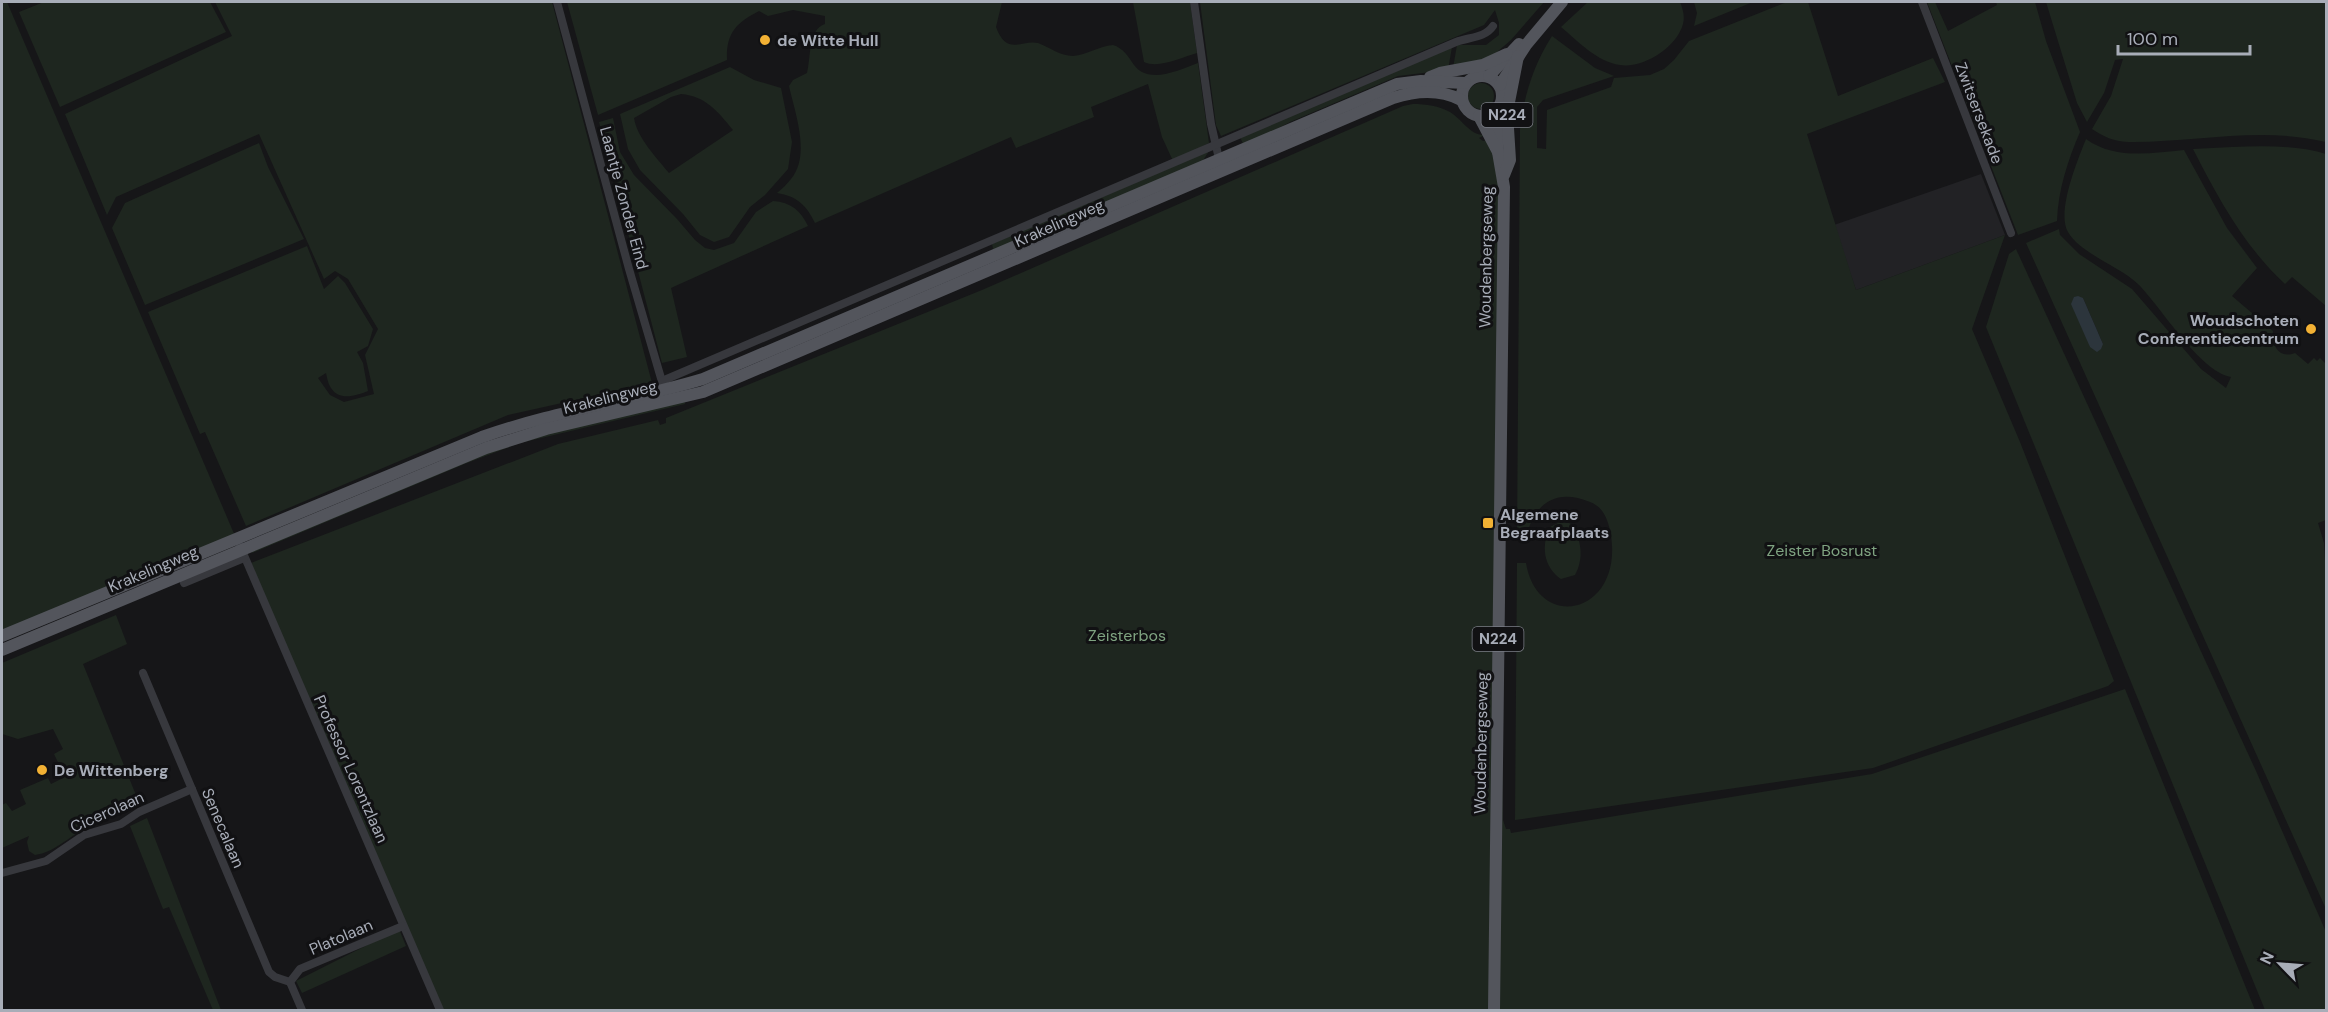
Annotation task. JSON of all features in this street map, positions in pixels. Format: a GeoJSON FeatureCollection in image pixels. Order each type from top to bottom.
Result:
{"type":"FeatureCollection","features":[{"type":"Feature","properties":{"kind":"main road","name":"N224"},"geometry":{"type":"LineString","coordinates":[[1465,83],[1461,94],[1464,107],[1479,116],[1496,110],[1502,98],[1500,85],[1514,55],[1555,2]]}},
{"type":"Feature","properties":{"kind":"main road","name":"N224"},"geometry":{"type":"LineString","coordinates":[[1500,85],[1489,76],[1514,55],[1562,2]]}},
{"type":"Feature","properties":{"kind":"main road","name":"N224"},"geometry":{"type":"LineString","coordinates":[[1503,178],[1510,160],[1507,119],[1512,96],[1511,87],[1516,71],[1514,55]]}},
{"type":"Feature","properties":{"kind":"main road"},"geometry":{"type":"LineString","coordinates":[[1421,81],[1440,73],[1483,65],[1514,55]]}},
{"type":"Feature","properties":{"kind":"main road"},"geometry":{"type":"LineString","coordinates":[[1465,83],[1479,75],[1489,76]]}},
{"type":"Feature","properties":{"kind":"main road","name":"Krakelingweg"},"geometry":{"type":"LineString","coordinates":[[2,650],[241,549],[502,430],[543,417],[663,391],[703,379],[1221,164],[1397,84],[1421,81],[1465,83]]}},
{"type":"Feature","properties":{"kind":"main road","name":"Krakelingweg"},"geometry":{"type":"LineString","coordinates":[[1221,164],[1408,94],[1422,92],[1445,94],[1461,100]]}},
{"type":"Feature","properties":{"kind":"main road","name":"Woudenbergseweg"},"geometry":{"type":"LineString","coordinates":[[1494,1011],[1503,178],[1498,152],[1496,110]]}},
{"type":"Feature","properties":{"kind":"main road","name":"Woudenbergseweg"},"geometry":{"type":"LineString","coordinates":[[1479,116],[1498,152]]}},
{"type":"Feature","properties":{"kind":"main road","name":"Krakelingweg"},"geometry":{"type":"LineString","coordinates":[[2,636],[241,549]]}},
{"type":"Feature","properties":{"kind":"street","name":"Laantje Zonder Eind"},"geometry":{"type":"LineString","coordinates":[[557,2],[663,391]]}},
{"type":"Feature","properties":{"kind":"street"},"geometry":{"type":"LineString","coordinates":[[1194,2],[1215,144],[1221,164]]}},
{"type":"Feature","properties":{"kind":"street","name":"Zwitsersekade"},"geometry":{"type":"LineString","coordinates":[[1922,2],[2011,233]]}},
{"type":"Feature","properties":{"kind":"street","name":"Krakelingweg"},"geometry":{"type":"LineString","coordinates":[[663,391],[1215,144],[1456,42],[1481,36],[1493,26]]}},
{"type":"Feature","properties":{"kind":"street","name":"Krakelingweg"},"geometry":{"type":"LineString","coordinates":[[184,583],[241,549]]}},
{"type":"Feature","properties":{"kind":"street","name":"Professor Lorentzlaan"},"geometry":{"type":"LineString","coordinates":[[241,549],[440,1011]]}},
{"type":"Feature","properties":{"kind":"street","name":"Senecalaan"},"geometry":{"type":"LineString","coordinates":[[143,674],[269,972],[275,977],[290,982]]}},
{"type":"Feature","properties":{"kind":"street","name":"Cicerolaan"},"geometry":{"type":"LineString","coordinates":[[2,873],[46,861],[84,835],[121,824],[139,812],[192,789]]}},
{"type":"Feature","properties":{"kind":"street","name":"Platolaan"},"geometry":{"type":"LineString","coordinates":[[290,982],[300,969],[403,926]]}},
{"type":"Feature","properties":{"kind":"street"},"geometry":{"type":"LineString","coordinates":[[290,982],[302,1011]]}},
{"type":"Feature","properties":{"kind":"shaded area"},"geometry":{"type":"Polygon","coordinates":[[[1981,174],[2005,235],[1856,290],[1834,225],[1981,174]]]}},
{"type":"Feature","properties":{"kind":"shaded area"},"geometry":{"type":"Polygon","coordinates":[[[2074,297],[2083,298],[2103,344],[2097,352],[2090,347],[2071,304],[2074,297]]]}},
{"type":"Feature","properties":{"kind":"green space"},"geometry":{"type":"Polygon","coordinates":[[[2,2],[7,2],[235,536],[2,633],[2,2]]]}},
{"type":"Feature","properties":{"kind":"green space"},"geometry":{"type":"Polygon","coordinates":[[[44,2],[210,2],[226,32],[60,107],[19,12],[44,2]]]}},
{"type":"Feature","properties":{"kind":"green space"},"geometry":{"type":"Polygon","coordinates":[[[215,2],[552,2],[652,383],[508,415],[246,526],[205,432],[200,434],[148,312],[307,246],[324,289],[338,276],[345,283],[373,329],[368,346],[357,352],[363,363],[368,391],[353,396],[338,395],[330,386],[326,373],[318,378],[330,395],[344,402],[374,394],[365,355],[378,329],[348,279],[335,271],[324,279],[259,134],[116,197],[107,215],[65,114],[232,36],[215,2]]]}},
{"type":"Feature","properties":{"kind":"green space"},"geometry":{"type":"Polygon","coordinates":[[[567,2],[1002,2],[996,27],[1000,36],[1010,44],[1038,43],[1068,56],[1113,45],[1122,50],[1140,71],[1156,75],[1198,63],[1209,143],[1173,161],[1162,137],[1148,84],[1091,107],[1094,117],[1016,148],[1011,137],[815,223],[796,199],[777,193],[791,179],[800,158],[800,134],[789,86],[793,80],[807,73],[813,38],[820,27],[825,24],[825,16],[793,10],[768,16],[759,11],[744,20],[734,30],[728,43],[727,60],[598,115],[567,2]]]}},
{"type":"Feature","properties":{"kind":"green space"},"geometry":{"type":"Polygon","coordinates":[[[1133,2],[1190,2],[1197,53],[1170,62],[1150,64],[1144,62],[1133,2]]]}},
{"type":"Feature","properties":{"kind":"green space"},"geometry":{"type":"Polygon","coordinates":[[[1200,2],[1544,2],[1511,40],[1490,58],[1453,68],[1457,45],[1486,45],[1499,35],[1499,23],[1495,10],[1484,25],[1221,136],[1216,125],[1200,2]]]}},
{"type":"Feature","properties":{"kind":"green space"},"geometry":{"type":"Polygon","coordinates":[[[1588,2],[1680,2],[1683,24],[1674,41],[1658,55],[1639,64],[1620,65],[1603,60],[1561,27],[1588,2]]]}},
{"type":"Feature","properties":{"kind":"green space"},"geometry":{"type":"Polygon","coordinates":[[[1694,2],[1753,2],[1694,26],[1697,13],[1694,2]]]}},
{"type":"Feature","properties":{"kind":"green space","name":"Zeister Bosrust"},"geometry":{"type":"Polygon","coordinates":[[[1787,2],[1808,2],[1838,96],[1933,58],[1945,82],[1807,134],[1856,290],[2005,235],[1972,329],[2020,442],[2114,681],[2108,686],[1873,768],[1515,820],[1517,563],[1526,563],[1534,586],[1547,600],[1562,606],[1579,605],[1594,596],[1606,580],[1612,558],[1610,530],[1604,513],[1594,504],[1578,498],[1557,498],[1548,502],[1535,516],[1526,538],[1517,540],[1520,129],[1531,80],[1552,36],[1595,68],[1614,76],[1543,100],[1537,107],[1537,148],[1546,149],[1547,110],[1611,87],[1614,78],[1650,75],[1664,69],[1689,41],[1787,2]]]}},
{"type":"Feature","properties":{"kind":"green space"},"geometry":{"type":"Polygon","coordinates":[[[1927,2],[1935,2],[1948,31],[1997,5],[1996,2],[2035,2],[2046,41],[2080,132],[2064,175],[2057,221],[2018,235],[1927,2]]]}},
{"type":"Feature","properties":{"kind":"green space"},"geometry":{"type":"Polygon","coordinates":[[[2046,2],[2326,2],[2326,142],[2277,135],[2227,136],[2153,142],[2118,141],[2105,136],[2092,129],[2111,96],[2123,59],[2115,60],[2104,93],[2087,122],[2077,103],[2046,2]]]}},
{"type":"Feature","properties":{"kind":"green space"},"geometry":{"type":"Polygon","coordinates":[[[1452,47],[1448,70],[1398,76],[1290,122],[1244,146],[1240,137],[1452,47]]]}},
{"type":"Feature","properties":{"kind":"green space"},"geometry":{"type":"Polygon","coordinates":[[[730,67],[754,80],[781,88],[792,142],[788,169],[765,195],[750,207],[729,237],[714,242],[700,235],[640,170],[628,149],[620,114],[730,67]],[[681,94],[671,97],[634,118],[643,140],[669,173],[733,130],[711,106],[690,95],[681,94]]]}},
{"type":"Feature","properties":{"kind":"green space"},"geometry":{"type":"Polygon","coordinates":[[[1481,83],[1490,87],[1494,96],[1490,105],[1481,109],[1472,105],[1468,96],[1472,87],[1481,83]]]}},
{"type":"Feature","properties":{"kind":"green space","name":"Zeisterbos"},"geometry":{"type":"Polygon","coordinates":[[[1413,104],[1446,110],[1470,130],[1485,135],[1479,138],[1483,141],[1487,140],[1500,182],[1499,543],[1503,820],[1506,829],[1510,829],[1511,833],[1872,774],[2125,689],[2255,1010],[442,1010],[251,563],[558,444],[658,420],[660,425],[666,423],[666,418],[982,290],[1403,106],[1413,104]]]}},
{"type":"Feature","properties":{"kind":"green space"},"geometry":{"type":"Polygon","coordinates":[[[613,118],[620,152],[634,175],[705,248],[714,250],[734,243],[756,212],[773,201],[795,208],[808,226],[671,288],[687,357],[662,363],[599,122],[613,118]]]}},
{"type":"Feature","properties":{"kind":"green space"},"geometry":{"type":"Polygon","coordinates":[[[2086,139],[2109,150],[2134,154],[2184,150],[2227,228],[2257,268],[2232,296],[2273,331],[2275,346],[2280,353],[2295,353],[2308,364],[2314,358],[2317,361],[2320,358],[2326,364],[2326,520],[2318,523],[2324,543],[2326,577],[2326,909],[2026,243],[2059,229],[2060,235],[2079,254],[2132,289],[2201,369],[2226,388],[2231,377],[2206,363],[2194,351],[2138,284],[2082,247],[2068,232],[2065,223],[2066,199],[2086,139]],[[2083,298],[2090,347],[2103,344],[2083,298]]]}},
{"type":"Feature","properties":{"kind":"green space"},"geometry":{"type":"Polygon","coordinates":[[[259,143],[268,167],[304,239],[145,305],[112,228],[125,203],[259,143]]]}},
{"type":"Feature","properties":{"kind":"green space"},"geometry":{"type":"Polygon","coordinates":[[[2268,146],[2326,154],[2326,306],[2292,277],[2285,284],[2257,254],[2222,203],[2193,149],[2268,146]]]}},
{"type":"Feature","properties":{"kind":"green space"},"geometry":{"type":"Polygon","coordinates":[[[1209,151],[1202,162],[994,253],[992,244],[1209,151]]]}},
{"type":"Feature","properties":{"kind":"green space"},"geometry":{"type":"Polygon","coordinates":[[[2016,249],[2256,771],[2326,932],[2326,1010],[2265,1010],[1986,327],[2009,254],[2016,249]]]}},
{"type":"Feature","properties":{"kind":"green space"},"geometry":{"type":"Polygon","coordinates":[[[684,399],[685,404],[520,443],[252,553],[253,549],[519,440],[684,399]]]}},
{"type":"Feature","properties":{"kind":"green space"},"geometry":{"type":"Polygon","coordinates":[[[1564,520],[1574,526],[1580,544],[1580,557],[1575,575],[1561,579],[1547,562],[1545,541],[1550,527],[1564,520]]]}},
{"type":"Feature","properties":{"kind":"green space"},"geometry":{"type":"Polygon","coordinates":[[[116,615],[127,644],[83,664],[140,805],[84,829],[55,848],[42,853],[35,855],[29,851],[27,842],[29,836],[2,848],[2,805],[6,803],[12,811],[26,804],[20,790],[48,778],[51,784],[65,777],[54,754],[63,749],[53,729],[18,739],[2,734],[2,663],[116,615]]]}},
{"type":"Feature","properties":{"kind":"green space"},"geometry":{"type":"Polygon","coordinates":[[[147,818],[221,1010],[213,1010],[169,907],[163,909],[130,826],[147,818]]]}},
{"type":"Feature","properties":{"kind":"green space"},"geometry":{"type":"Polygon","coordinates":[[[399,929],[406,946],[302,993],[296,981],[399,929]]]}},
{"type":"Feature","properties":{"kind":"place","name":"de Witte Hull"},"geometry":{"type":"Point","coordinates":[765,40]}},
{"type":"Feature","properties":{"kind":"place","name":"Woudschoten Conferentiecentrum"},"geometry":{"type":"Point","coordinates":[2311,329]}},
{"type":"Feature","properties":{"kind":"place","name":"Algemene Begraafplaats"},"geometry":{"type":"Point","coordinates":[1488,523]}},
{"type":"Feature","properties":{"kind":"place","name":"De Wittenberg"},"geometry":{"type":"Point","coordinates":[42,770]}}]}
